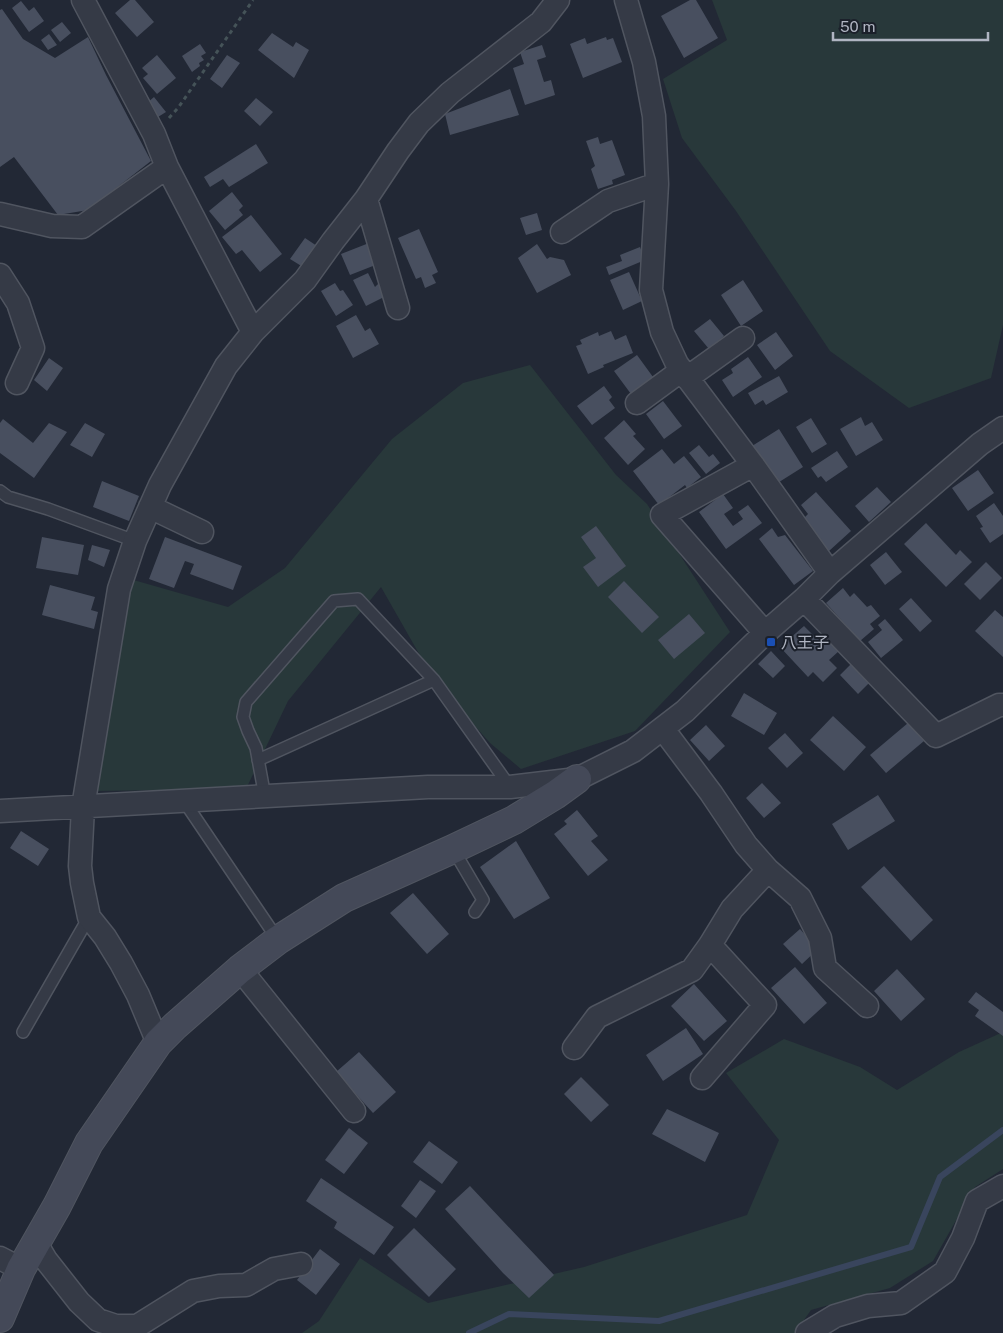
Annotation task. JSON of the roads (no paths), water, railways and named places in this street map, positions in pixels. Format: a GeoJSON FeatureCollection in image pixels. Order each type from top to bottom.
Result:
{"type":"FeatureCollection","features":[{"type":"Feature","properties":{"kind":"street"},"geometry":{"type":"LineString","coordinates":[[83,0],[154,134],[167,167],[253,332]]}},
{"type":"Feature","properties":{"kind":"street"},"geometry":{"type":"LineString","coordinates":[[158,1043],[122,963],[105,937],[89,918],[80,866],[83,807],[119,589],[134,541],[160,485],[226,366],[253,332],[305,280],[333,240],[366,199],[398,150],[419,123],[450,93],[541,22],[558,0]]}},
{"type":"Feature","properties":{"kind":"street"},"geometry":{"type":"LineString","coordinates":[[626,0],[644,62],[654,116],[657,184],[651,290],[662,332],[677,364],[830,574]]}},
{"type":"Feature","properties":{"kind":"street"},"geometry":{"type":"LineString","coordinates":[[0,215],[52,226],[82,227],[167,167]]}},
{"type":"Feature","properties":{"kind":"street"},"geometry":{"type":"LineString","coordinates":[[562,232],[608,201],[657,184]]}},
{"type":"Feature","properties":{"kind":"street"},"geometry":{"type":"LineString","coordinates":[[366,199],[398,308]]}},
{"type":"Feature","properties":{"kind":"street"},"geometry":{"type":"LineString","coordinates":[[0,275],[18,303],[33,348],[17,384]]}},
{"type":"Feature","properties":{"kind":"street"},"geometry":{"type":"LineString","coordinates":[[637,403],[743,338]]}},
{"type":"Feature","properties":{"kind":"street"},"geometry":{"type":"LineString","coordinates":[[0,1318],[10,1264],[36,1244],[89,1143],[158,1043],[175,1026],[240,969],[278,940],[344,898],[514,820],[578,779],[632,751],[685,711],[765,633],[830,574],[972,451],[1003,428]]}},
{"type":"Feature","properties":{"kind":"street"},"geometry":{"type":"LineString","coordinates":[[753,466],[662,515],[765,633]]}},
{"type":"Feature","properties":{"kind":"street"},"geometry":{"type":"LineString","coordinates":[[150,507],[202,532]]}},
{"type":"Feature","properties":{"kind":"street"},"geometry":{"type":"LineString","coordinates":[[804,599],[936,736],[999,705],[1003,705]]}},
{"type":"Feature","properties":{"kind":"street"},"geometry":{"type":"LineString","coordinates":[[662,729],[711,793],[746,845],[768,870],[800,898],[820,938],[825,968],[867,1006]]}},
{"type":"Feature","properties":{"kind":"street"},"geometry":{"type":"LineString","coordinates":[[0,811],[428,787],[510,787],[578,779]]}},
{"type":"Feature","properties":{"kind":"street"},"geometry":{"type":"LineString","coordinates":[[574,1048],[597,1017],[692,970],[732,909],[768,870]]}},
{"type":"Feature","properties":{"kind":"street"},"geometry":{"type":"LineString","coordinates":[[702,1078],[765,1005],[710,945]]}},
{"type":"Feature","properties":{"kind":"street"},"geometry":{"type":"LineString","coordinates":[[240,969],[354,1111]]}},
{"type":"Feature","properties":{"kind":"street"},"geometry":{"type":"LineString","coordinates":[[807,1333],[835,1316],[868,1306],[901,1303],[945,1272],[963,1238],[977,1201],[1003,1186]]}},
{"type":"Feature","properties":{"kind":"street"},"geometry":{"type":"LineString","coordinates":[[36,1244],[79,1302],[98,1320],[123,1330],[137,1326],[193,1291],[220,1286],[246,1285],[274,1269],[301,1264]]}},
{"type":"Feature","properties":{"kind":"lane"},"geometry":{"type":"LineString","coordinates":[[0,491],[8,497],[48,509],[134,541]]}},
{"type":"Feature","properties":{"kind":"lane"},"geometry":{"type":"LineString","coordinates":[[265,797],[256,748],[243,717],[246,702],[334,601],[358,599],[434,680],[510,787]]}},
{"type":"Feature","properties":{"kind":"lane"},"geometry":{"type":"LineString","coordinates":[[258,760],[434,680]]}},
{"type":"Feature","properties":{"kind":"lane"},"geometry":{"type":"LineString","coordinates":[[184,801],[278,940]]}},
{"type":"Feature","properties":{"kind":"lane"},"geometry":{"type":"LineString","coordinates":[[453,849],[483,900],[475,912]]}},
{"type":"Feature","properties":{"kind":"lane"},"geometry":{"type":"LineString","coordinates":[[23,1032],[89,918]]}},
{"type":"Feature","properties":{"kind":"waterway"},"geometry":{"type":"LineString","coordinates":[[469,1333],[509,1314],[659,1321],[911,1247],[940,1177],[1003,1130]]}},
{"type":"Feature","properties":{"kind":"place","name":"八王子"},"geometry":{"type":"Point","coordinates":[771,642]}}]}
